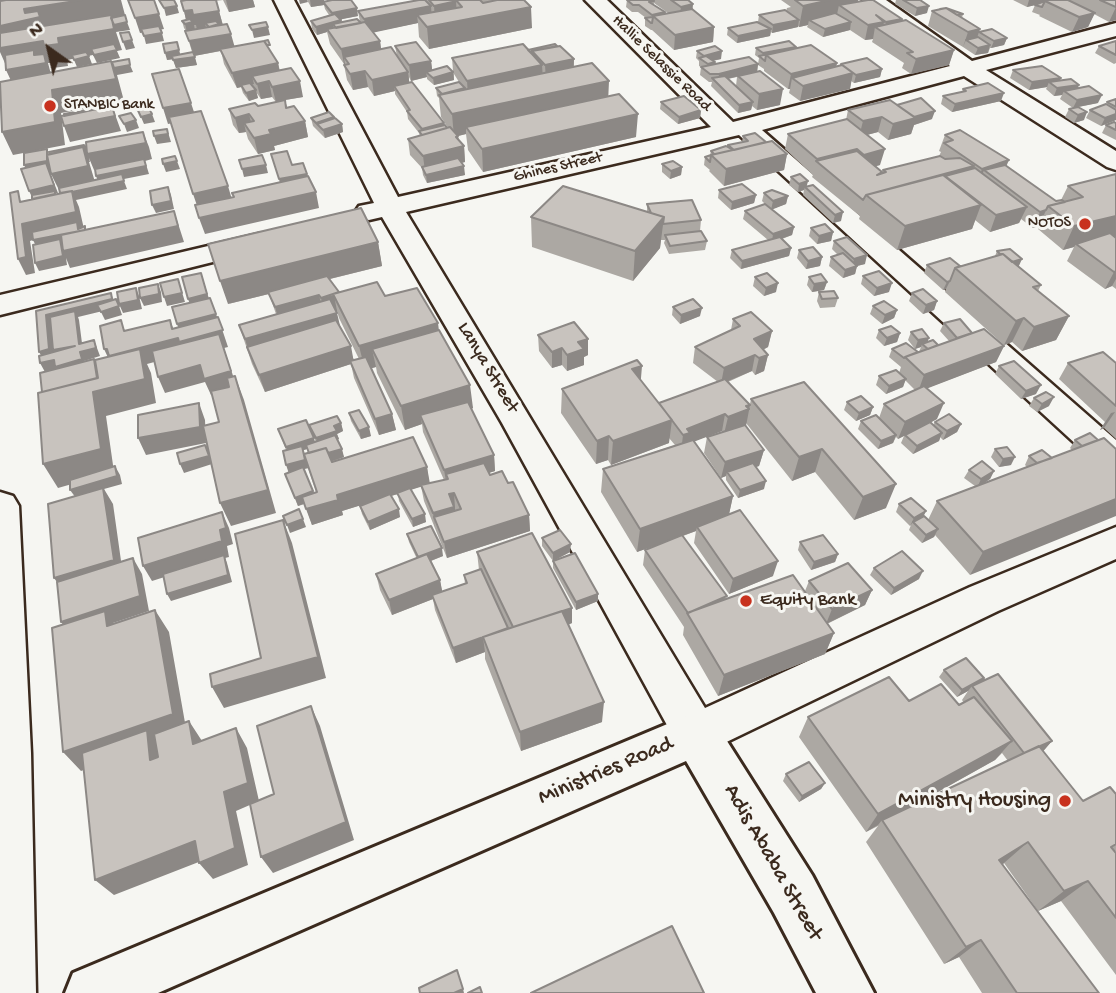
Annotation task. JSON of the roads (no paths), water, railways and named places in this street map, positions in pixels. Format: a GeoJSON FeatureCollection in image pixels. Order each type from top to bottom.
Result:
{"type":"FeatureCollection","features":[{"type":"Feature","properties":{"kind":"street","name":"Lanya Street"},"geometry":{"type":"LineString","coordinates":[[284,0],[390,206],[519,423],[695,734]]}},
{"type":"Feature","properties":{"kind":"street","name":"Hallie Selassie Road"},"geometry":{"type":"LineString","coordinates":[[595,0],[735,127],[1116,460]]}},
{"type":"Feature","properties":{"kind":"street"},"geometry":{"type":"LineString","coordinates":[[873,0],[970,69],[1116,162]]}},
{"type":"Feature","properties":{"kind":"street","name":"Ghines Street"},"geometry":{"type":"LineString","coordinates":[[338,220],[735,127],[970,69],[1116,29]]}},
{"type":"Feature","properties":{"kind":"street"},"geometry":{"type":"LineString","coordinates":[[0,305],[287,234]]}},
{"type":"Feature","properties":{"kind":"street"},"geometry":{"type":"LineString","coordinates":[[0,506],[8,739],[9,993]]}},
{"type":"Feature","properties":{"kind":"street","name":"Ministries Road"},"geometry":{"type":"LineString","coordinates":[[93,993],[695,734],[984,599],[1116,542]]}},
{"type":"Feature","properties":{"kind":"street","name":"Adis Ababa Street"},"geometry":{"type":"LineString","coordinates":[[695,734],[793,894],[846,993]]}},
{"type":"Feature","properties":{"kind":"place","name":"STANBIC Bank"},"geometry":{"type":"Point","coordinates":[50,106]}},
{"type":"Feature","properties":{"kind":"place","name":"NOTOS"},"geometry":{"type":"Point","coordinates":[1085,224]}},
{"type":"Feature","properties":{"kind":"place","name":"Equity Bank"},"geometry":{"type":"Point","coordinates":[746,601]}},
{"type":"Feature","properties":{"kind":"place","name":"Ministry Housing"},"geometry":{"type":"Point","coordinates":[1065,801]}}]}
